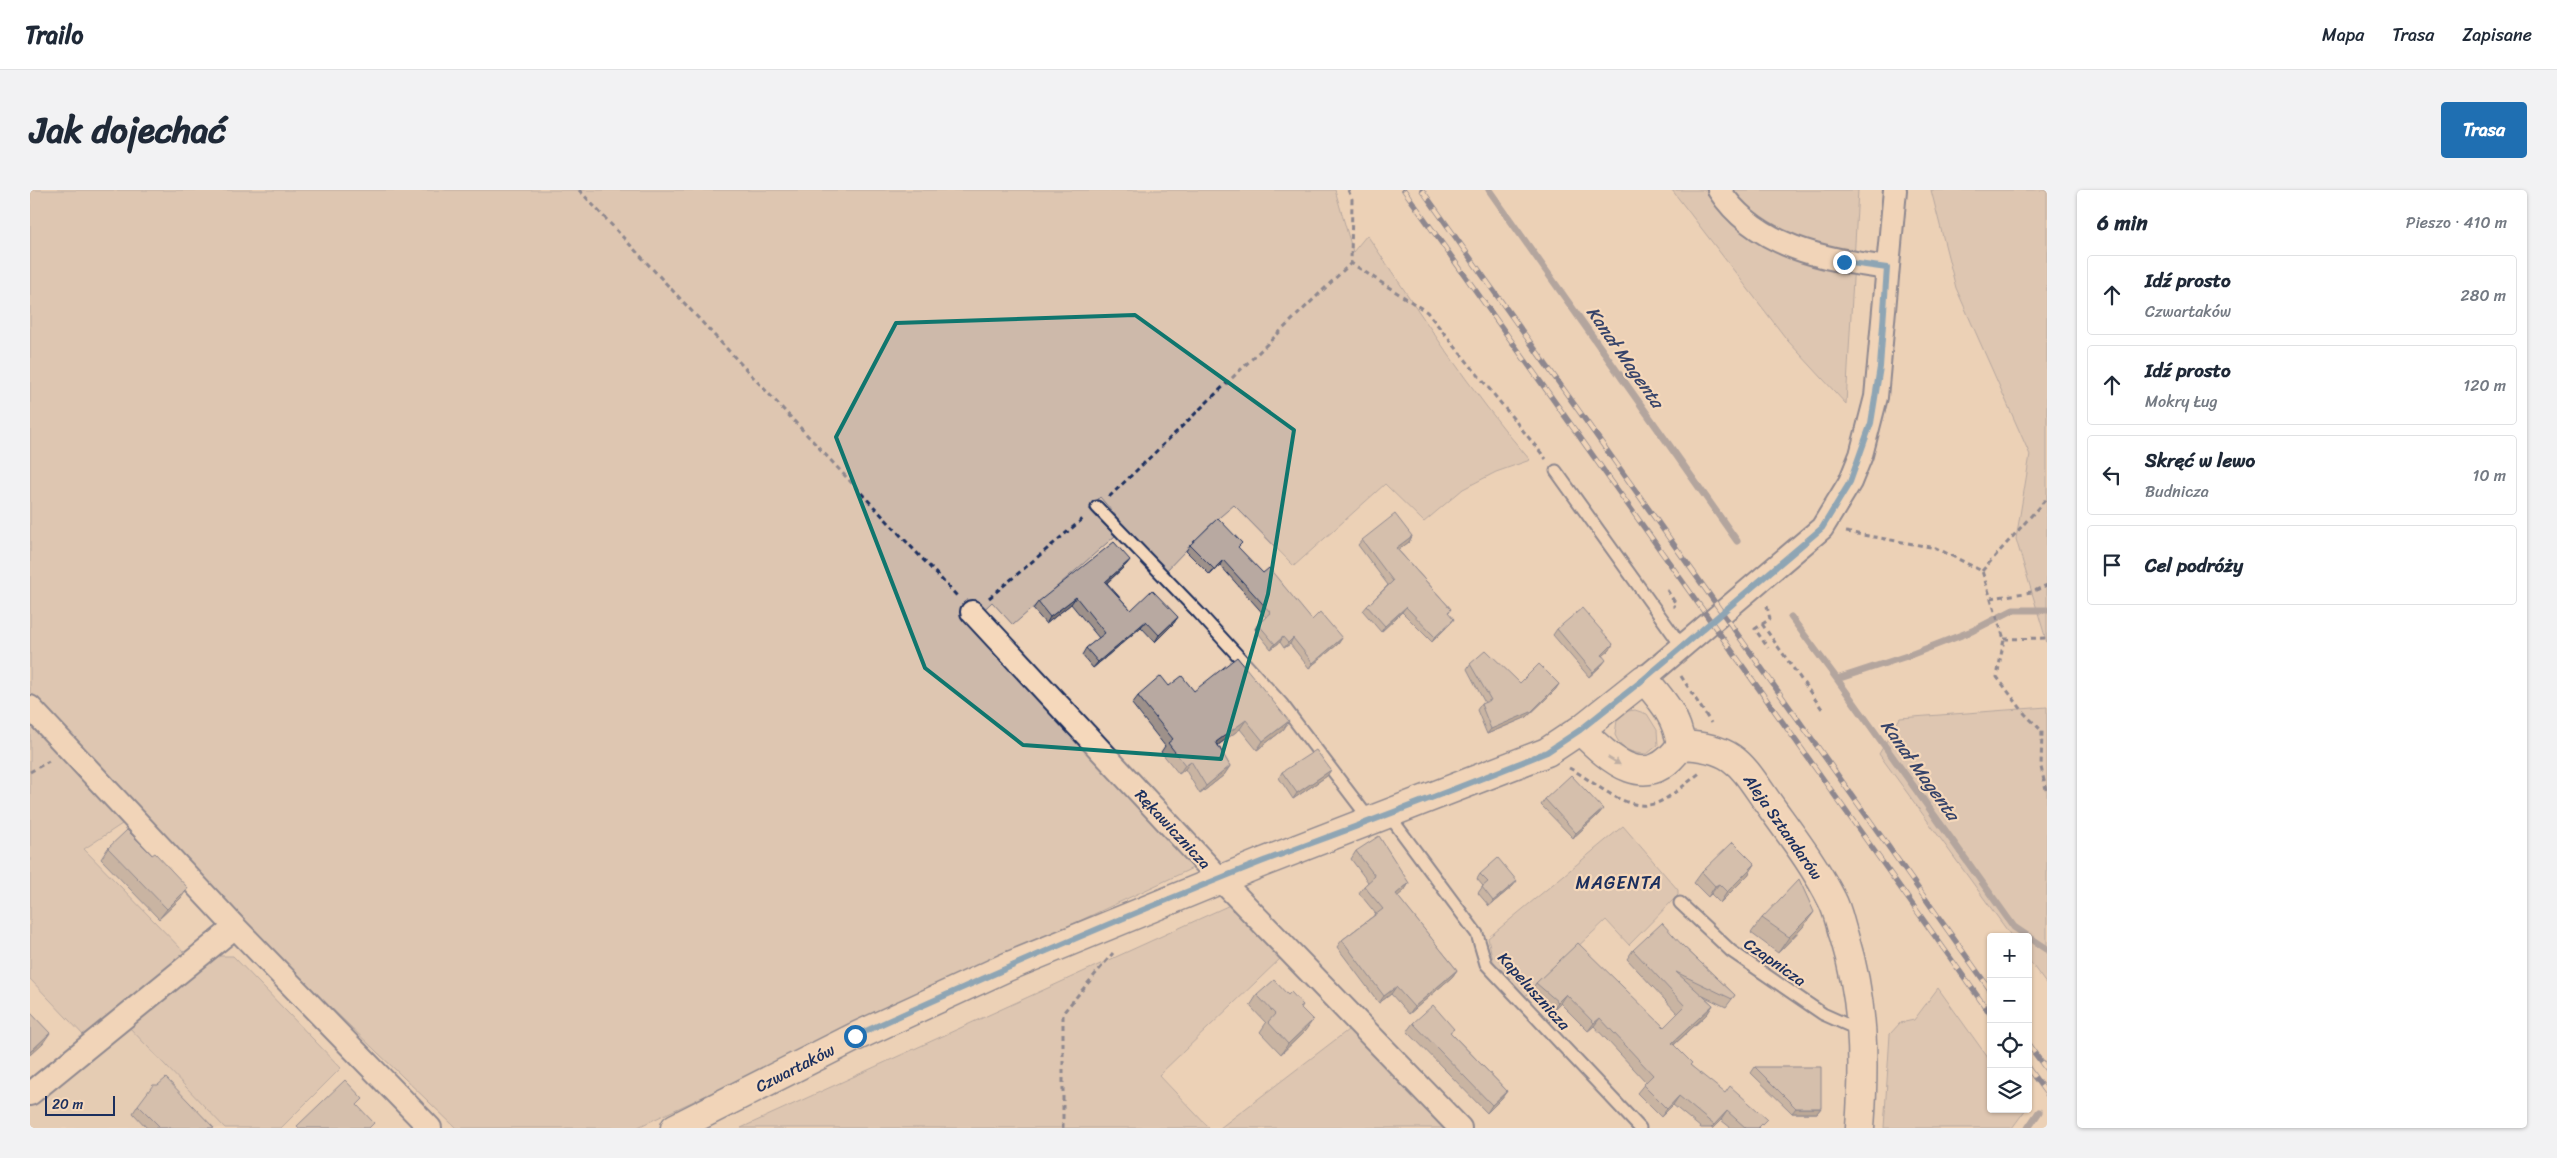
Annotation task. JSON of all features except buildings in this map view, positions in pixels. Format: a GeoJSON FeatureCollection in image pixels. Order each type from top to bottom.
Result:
{"type":"FeatureCollection","features":[{"type":"Feature","properties":{"kind":"street"},"geometry":{"type":"LineString","coordinates":[[1719,190],[1729,205],[1746,222],[1781,244],[1844,262],[1887,268]]}},
{"type":"Feature","properties":{"kind":"street","name":"Czwartaków"},"geometry":{"type":"LineString","coordinates":[[675,1128],[855,1036],[1007,966],[1220,879],[1547,752],[1580,730],[1683,648],[1822,528],[1850,482],[1871,423],[1880,367],[1895,190]]}},
{"type":"Feature","properties":{"kind":"street","name":"Rękawicznicza"},"geometry":{"type":"LineString","coordinates":[[972,612],[1220,879],[1460,1128]]}},
{"type":"Feature","properties":{"kind":"street"},"geometry":{"type":"LineString","coordinates":[[1580,730],[1616,763],[1641,770],[1658,768],[1672,759],[1682,745],[1676,721],[1670,709],[1644,679]]}},
{"type":"Feature","properties":{"kind":"street"},"geometry":{"type":"LineString","coordinates":[[30,707],[65,752],[430,1128]]}},
{"type":"Feature","properties":{"kind":"street","name":"Aleja Sztandarów"},"geometry":{"type":"LineString","coordinates":[[1682,745],[1704,745],[1731,756],[1811,862],[1833,902],[1851,960],[1863,1032],[1864,1070],[1860,1128]]}},
{"type":"Feature","properties":{"kind":"street"},"geometry":{"type":"LineString","coordinates":[[30,1094],[234,927]]}},
{"type":"Feature","properties":{"kind":"lane"},"geometry":{"type":"LineString","coordinates":[[1556,471],[1683,648]]}},
{"type":"Feature","properties":{"kind":"lane","name":"Kapelusznicza"},"geometry":{"type":"LineString","coordinates":[[1097,507],[1199,613],[1282,704],[1477,934],[1486,964],[1640,1128]]}},
{"type":"Feature","properties":{"kind":"lane","name":"Czapnicza"},"geometry":{"type":"LineString","coordinates":[[1680,903],[1731,951],[1822,1014],[1863,1032]]}},
{"type":"Feature","properties":{"kind":"path"},"geometry":{"type":"LineString","coordinates":[[579,190],[972,612],[1097,507],[1351,263],[1352,199],[1348,190]]}},
{"type":"Feature","properties":{"kind":"path"},"geometry":{"type":"LineString","coordinates":[[1351,263],[1427,312],[1556,471]]}},
{"type":"Feature","properties":{"kind":"path"},"geometry":{"type":"LineString","coordinates":[[1982,571],[2047,498]]}},
{"type":"Feature","properties":{"kind":"path"},"geometry":{"type":"LineString","coordinates":[[1822,528],[1936,548],[1982,571],[2004,639],[1997,677],[2025,714],[2042,731],[2041,767],[2047,794]]}},
{"type":"Feature","properties":{"kind":"path"},"geometry":{"type":"LineString","coordinates":[[1991,598],[2032,592],[2047,585]]}},
{"type":"Feature","properties":{"kind":"path"},"geometry":{"type":"LineString","coordinates":[[1667,590],[1672,597]]}},
{"type":"Feature","properties":{"kind":"path"},"geometry":{"type":"LineString","coordinates":[[1759,606],[1766,601],[1770,619],[1755,629],[1768,648]]}},
{"type":"Feature","properties":{"kind":"path"},"geometry":{"type":"LineString","coordinates":[[1762,624],[1822,709],[1820,710]]}},
{"type":"Feature","properties":{"kind":"path"},"geometry":{"type":"LineString","coordinates":[[2004,639],[2047,638]]}},
{"type":"Feature","properties":{"kind":"path"},"geometry":{"type":"LineString","coordinates":[[1680,670],[1681,677],[1711,723]]}},
{"type":"Feature","properties":{"kind":"path"},"geometry":{"type":"LineString","coordinates":[[30,772],[65,752]]}},
{"type":"Feature","properties":{"kind":"path"},"geometry":{"type":"LineString","coordinates":[[1583,775],[1613,796],[1636,805],[1656,803],[1704,771]]}},
{"type":"Feature","properties":{"kind":"path"},"geometry":{"type":"LineString","coordinates":[[1063,1128],[1063,1013],[1114,952]]}},
{"type":"Feature","properties":{"kind":"highlighted area"},"geometry":{"type":"Polygon","coordinates":[[[1135,315],[1294,430],[1268,594],[1221,759],[1023,745],[925,668],[836,437],[896,323],[1135,315]]]}},
{"type":"Feature","properties":{"kind":"shaded area"},"geometry":{"type":"Polygon","coordinates":[[[30,190],[1335,190],[1353,252],[1367,235],[1465,378],[1530,460],[1496,472],[1463,489],[1424,522],[1385,484],[1294,566],[1234,505],[1208,527],[1164,573],[1100,497],[1089,509],[1115,536],[1013,625],[992,602],[970,623],[1197,866],[636,1128],[456,1128],[243,923],[30,702],[30,190]]]}},
{"type":"Feature","properties":{"kind":"shaded area"},"geometry":{"type":"Polygon","coordinates":[[[1672,190],[1858,190],[1846,404],[1788,341],[1672,190]]]}},
{"type":"Feature","properties":{"kind":"shaded area"},"geometry":{"type":"Polygon","coordinates":[[[1931,190],[2047,190],[2047,643],[2016,539],[2030,455],[1956,288],[1931,190]]]}},
{"type":"Feature","properties":{"kind":"shaded area"},"geometry":{"type":"Polygon","coordinates":[[[2047,707],[2047,985],[2032,964],[2032,933],[2009,933],[1879,754],[1900,718],[2047,707]]]}},
{"type":"Feature","properties":{"kind":"shaded area"},"geometry":{"type":"Polygon","coordinates":[[[1635,710],[1647,714],[1657,730],[1658,745],[1647,754],[1628,750],[1620,744],[1615,735],[1617,720],[1628,711],[1635,710]]]}},
{"type":"Feature","properties":{"kind":"shaded area"},"geometry":{"type":"Polygon","coordinates":[[[30,723],[125,822],[84,849],[187,955],[86,1038],[30,979],[30,723]]]}},
{"type":"Feature","properties":{"kind":"shaded area"},"geometry":{"type":"Polygon","coordinates":[[[1623,826],[1678,890],[1678,895],[1629,945],[1606,920],[1522,999],[1494,965],[1488,938],[1623,826]]]}},
{"type":"Feature","properties":{"kind":"shaded area"},"geometry":{"type":"Polygon","coordinates":[[[1232,904],[1282,957],[1159,1075],[1209,1128],[741,1128],[1232,904]]]}},
{"type":"Feature","properties":{"kind":"shaded area"},"geometry":{"type":"Polygon","coordinates":[[[211,956],[233,956],[341,1068],[281,1128],[225,1128],[127,1025],[211,956]]]}},
{"type":"Feature","properties":{"kind":"shaded area"},"geometry":{"type":"Polygon","coordinates":[[[1938,988],[1987,1056],[1987,1113],[2023,1113],[2012,1128],[1884,1128],[1890,1034],[1900,1023],[1914,1020],[1938,988]]]}},
{"type":"Feature","properties":{"kind":"shaded area"},"geometry":{"type":"Polygon","coordinates":[[[127,1025],[225,1128],[30,1128],[30,1103],[127,1025]]]}},
{"type":"Feature","properties":{"kind":"shaded area"},"geometry":{"type":"Polygon","coordinates":[[[1352,1027],[1449,1128],[1220,1128],[1352,1027]]]}},
{"type":"Feature","properties":{"kind":"waterway","name":"Kanał Magenta"},"geometry":{"type":"LineString","coordinates":[[1489,190],[1737,541]]}},
{"type":"Feature","properties":{"kind":"waterway"},"geometry":{"type":"LineString","coordinates":[[1837,679],[1910,655],[1972,631],[2013,610],[2047,610]]}},
{"type":"Feature","properties":{"kind":"waterway","name":"Kanał Magenta"},"geometry":{"type":"LineString","coordinates":[[1791,617],[2014,927],[2047,949]]}},
{"type":"Feature","properties":{"kind":"waterway","name":"Kanał Magenta"},"geometry":{"type":"LineString","coordinates":[[2028,1128],[2039,1112]]}},
{"type":"Feature","properties":{"kind":"railway"},"geometry":{"type":"LineString","coordinates":[[1404,190],[1987,1009]]}},
{"type":"Feature","properties":{"kind":"railway"},"geometry":{"type":"LineString","coordinates":[[1422,190],[1987,985]]}},
{"type":"Feature","properties":{"kind":"railway"},"geometry":{"type":"LineString","coordinates":[[2032,1049],[2047,1070]]}},
{"type":"Feature","properties":{"kind":"railway"},"geometry":{"type":"LineString","coordinates":[[2032,1073],[2047,1094]]}},
{"type":"Feature","properties":{"kind":"district","name":"MAGENTA"},"geometry":{"type":"Point","coordinates":[1619,883]}},
{"type":"Feature","properties":{"kind":"route"},"geometry":{"type":"LineString","coordinates":[[855,1036],[1007,966],[1083,934],[1261,862],[1372,821],[1547,752],[1580,730],[1718,618],[1822,528],[1850,482],[1861,456],[1871,423],[1876,397],[1887,268],[1844,262]]}}]}
